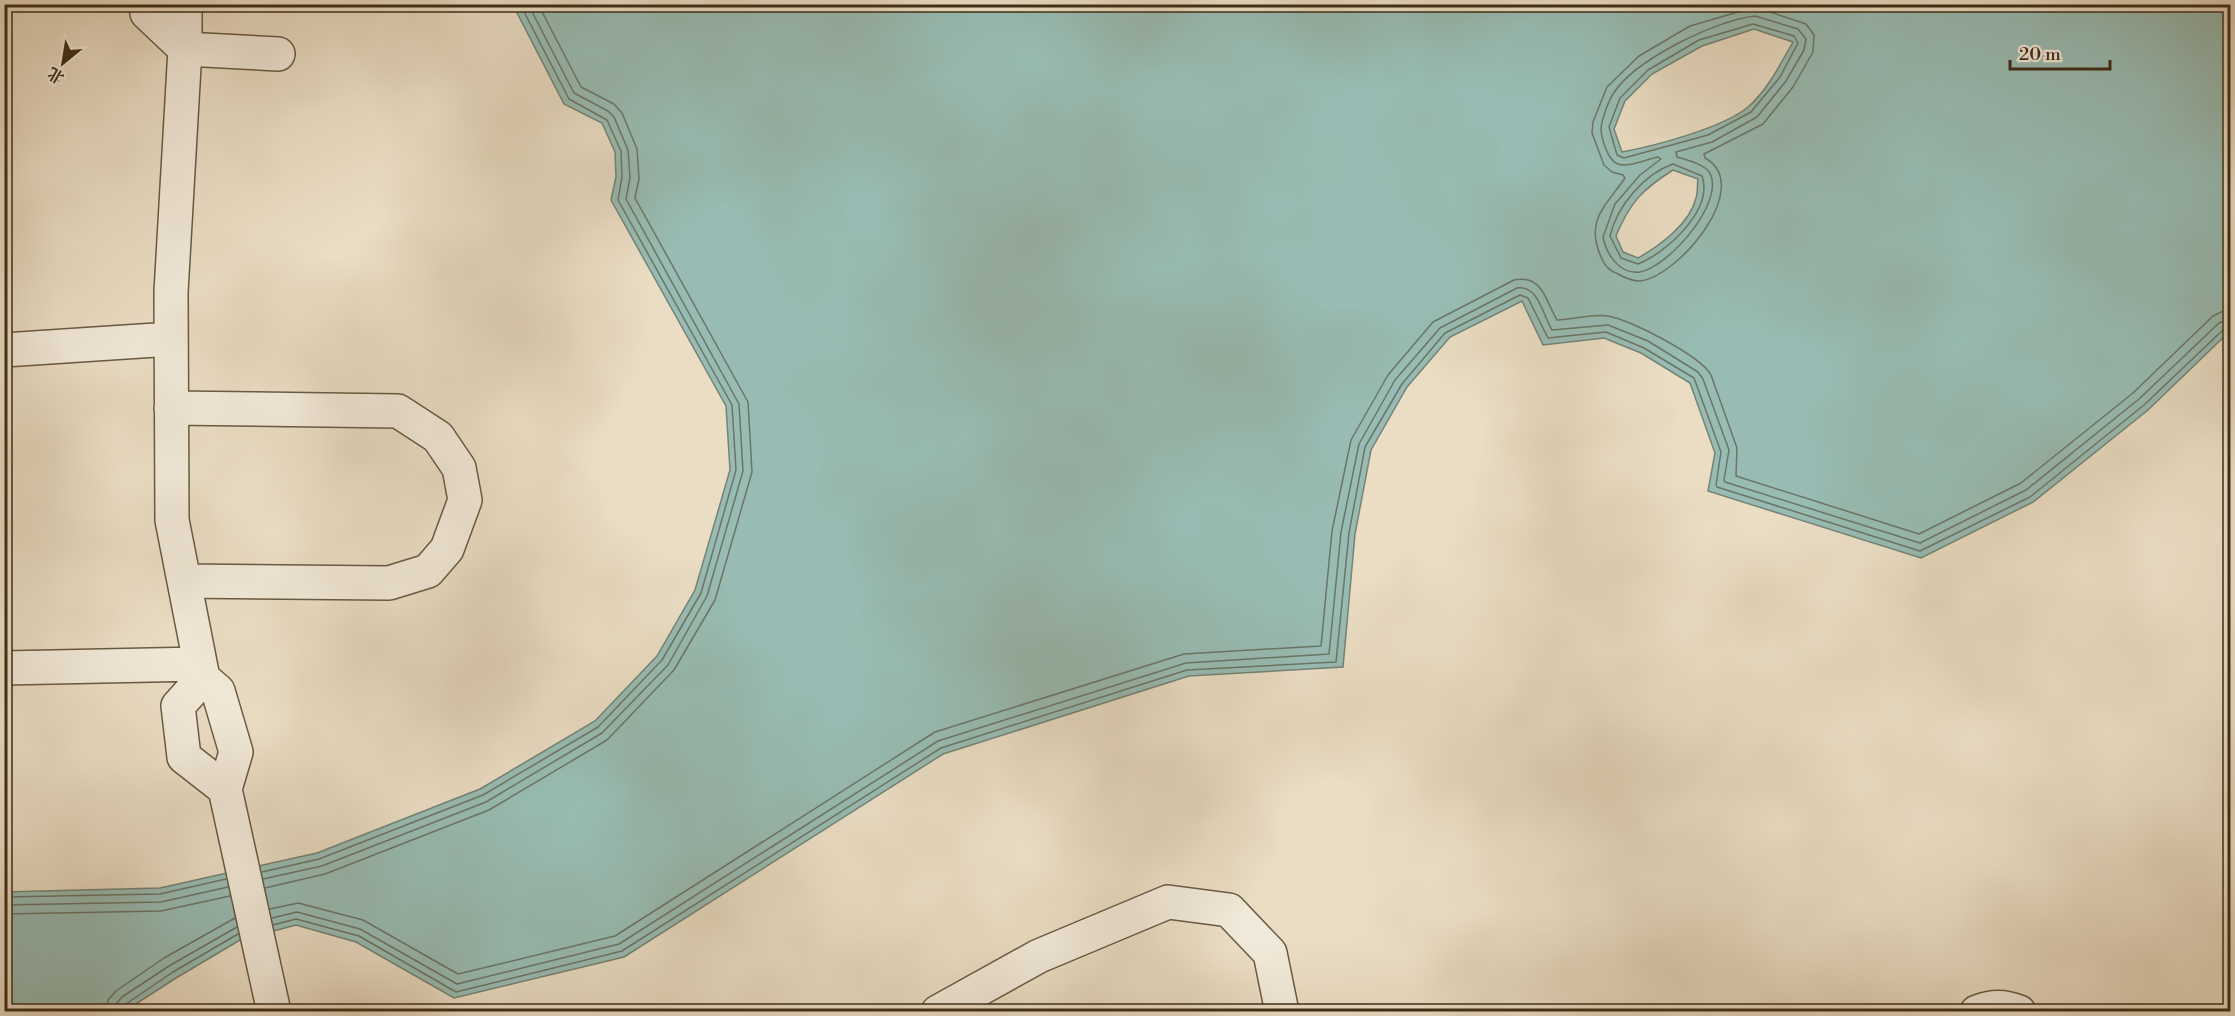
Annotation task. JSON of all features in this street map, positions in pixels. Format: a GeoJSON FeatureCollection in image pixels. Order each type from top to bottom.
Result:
{"type":"FeatureCollection","features":[{"type":"Feature","properties":{"kind":"street"},"geometry":{"type":"LineString","coordinates":[[146,4],[147,13],[185,49],[278,54]]}},
{"type":"Feature","properties":{"kind":"street"},"geometry":{"type":"LineString","coordinates":[[185,4],[185,49],[171,292],[172,520],[202,671],[218,691],[236,752],[225,789],[236,850],[274,1011]]}},
{"type":"Feature","properties":{"kind":"street"},"geometry":{"type":"LineString","coordinates":[[4,350],[171,339]]}},
{"type":"Feature","properties":{"kind":"street"},"geometry":{"type":"LineString","coordinates":[[171,408],[398,411],[438,437],[459,468],[465,500],[447,549],[428,571],[389,583],[184,581]]}},
{"type":"Feature","properties":{"kind":"street"},"geometry":{"type":"LineString","coordinates":[[4,668],[202,671]]}},
{"type":"Feature","properties":{"kind":"street"},"geometry":{"type":"LineString","coordinates":[[202,671],[178,706],[184,757],[225,789]]}},
{"type":"Feature","properties":{"kind":"street"},"geometry":{"type":"LineString","coordinates":[[938,1011],[1039,956],[1168,902],[1229,910],[1270,952],[1282,1011]]}},
{"type":"Feature","properties":{"kind":"street"},"geometry":{"type":"LineString","coordinates":[[1977,1011],[1989,1007],[2007,1007],[2019,1011]]}},
{"type":"Feature","properties":{"kind":"water"},"geometry":{"type":"Polygon","coordinates":[[[2220,4],[2230,15],[2230,331],[2148,410],[2033,502],[1921,558],[1708,491],[1715,453],[1690,383],[1641,353],[1604,338],[1543,345],[1522,301],[1450,337],[1407,387],[1371,450],[1355,534],[1343,667],[1189,676],[943,754],[624,957],[454,998],[356,942],[296,925],[240,940],[125,1011],[5,1011],[4,892],[160,888],[317,853],[480,789],[595,721],[657,656],[695,590],[730,470],[726,406],[611,200],[616,177],[615,152],[602,123],[564,104],[513,5],[2220,4]],[[1754,29],[1702,46],[1652,74],[1625,101],[1614,129],[1622,152],[1669,141],[1706,129],[1737,115],[1748,107],[1767,85],[1793,42],[1754,29]],[[1673,170],[1645,190],[1632,205],[1616,236],[1623,252],[1638,258],[1673,233],[1693,208],[1697,196],[1698,179],[1673,170]]]}}]}
